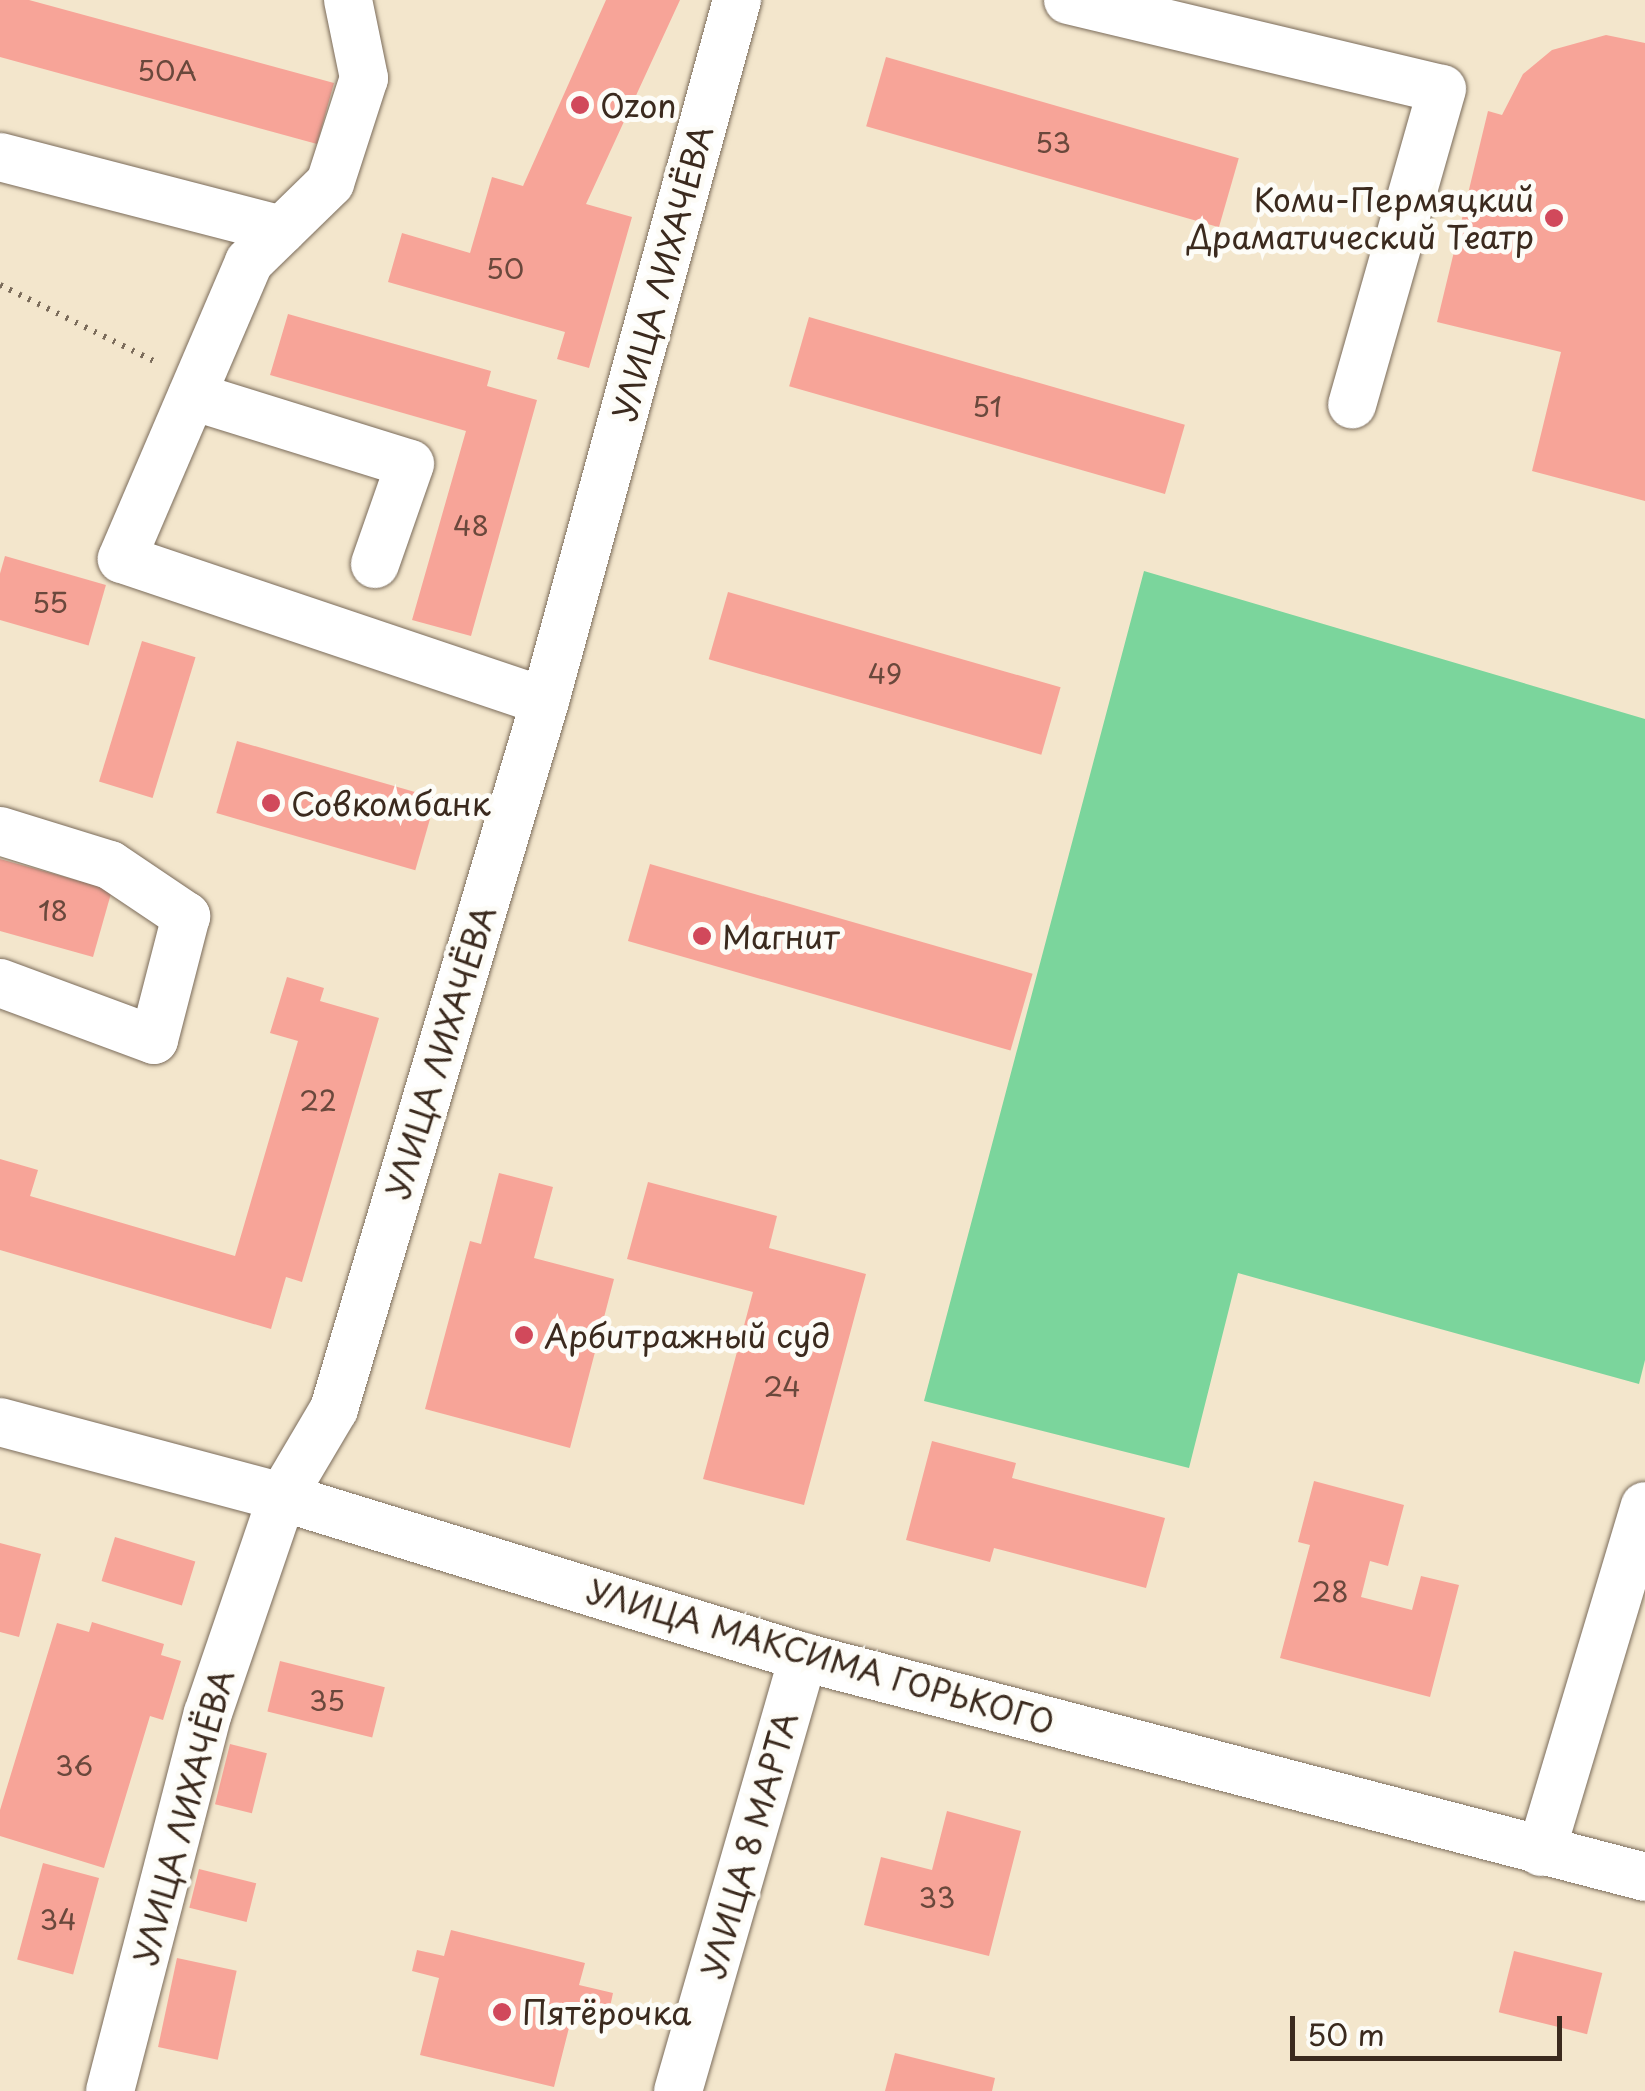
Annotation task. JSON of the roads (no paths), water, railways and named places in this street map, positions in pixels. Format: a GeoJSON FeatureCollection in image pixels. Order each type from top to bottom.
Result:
{"type":"FeatureCollection","features":[{"type":"Feature","properties":{"kind":"street"},"geometry":{"type":"LineString","coordinates":[[348,0],[364,78],[330,183],[249,262],[122,558],[545,701]]}},
{"type":"Feature","properties":{"kind":"street","name":"УЛИЦА ЛИХАЧЁВА"},"geometry":{"type":"LineString","coordinates":[[110,2091],[208,1713],[282,1496],[334,1409],[545,701],[738,0]]}},
{"type":"Feature","properties":{"kind":"street"},"geometry":{"type":"LineString","coordinates":[[1068,0],[1442,89],[1352,404]]}},
{"type":"Feature","properties":{"kind":"street"},"geometry":{"type":"LineString","coordinates":[[0,157],[282,230]]}},
{"type":"Feature","properties":{"kind":"street"},"geometry":{"type":"LineString","coordinates":[[192,396],[410,464],[375,564]]}},
{"type":"Feature","properties":{"kind":"street"},"geometry":{"type":"LineString","coordinates":[[0,832],[110,864],[186,916],[154,1040],[0,983]]}},
{"type":"Feature","properties":{"kind":"street","name":"УЛИЦА МАКСИМА ГОРЬКОГО"},"geometry":{"type":"LineString","coordinates":[[0,1422],[282,1496],[804,1657],[1645,1877]]}},
{"type":"Feature","properties":{"kind":"street"},"geometry":{"type":"LineString","coordinates":[[1541,1852],[1645,1506]]}},
{"type":"Feature","properties":{"kind":"street","name":"УЛИЦА 8 МАРТА"},"geometry":{"type":"LineString","coordinates":[[678,2091],[804,1657]]}},
{"type":"Feature","properties":{"kind":"place","name":"Ozon"},"geometry":{"type":"Point","coordinates":[580,105]}},
{"type":"Feature","properties":{"kind":"place","name":"Коми-Пермяцкий Драматический Театр"},"geometry":{"type":"Point","coordinates":[1554,218]}},
{"type":"Feature","properties":{"kind":"place","name":"Совкомбанк"},"geometry":{"type":"Point","coordinates":[271,803]}},
{"type":"Feature","properties":{"kind":"place","name":"Магнит"},"geometry":{"type":"Point","coordinates":[702,936]}},
{"type":"Feature","properties":{"kind":"place","name":"Арбитражный суд"},"geometry":{"type":"Point","coordinates":[524,1335]}},
{"type":"Feature","properties":{"kind":"place","name":"Пятёрочка"},"geometry":{"type":"Point","coordinates":[502,2012]}}]}
